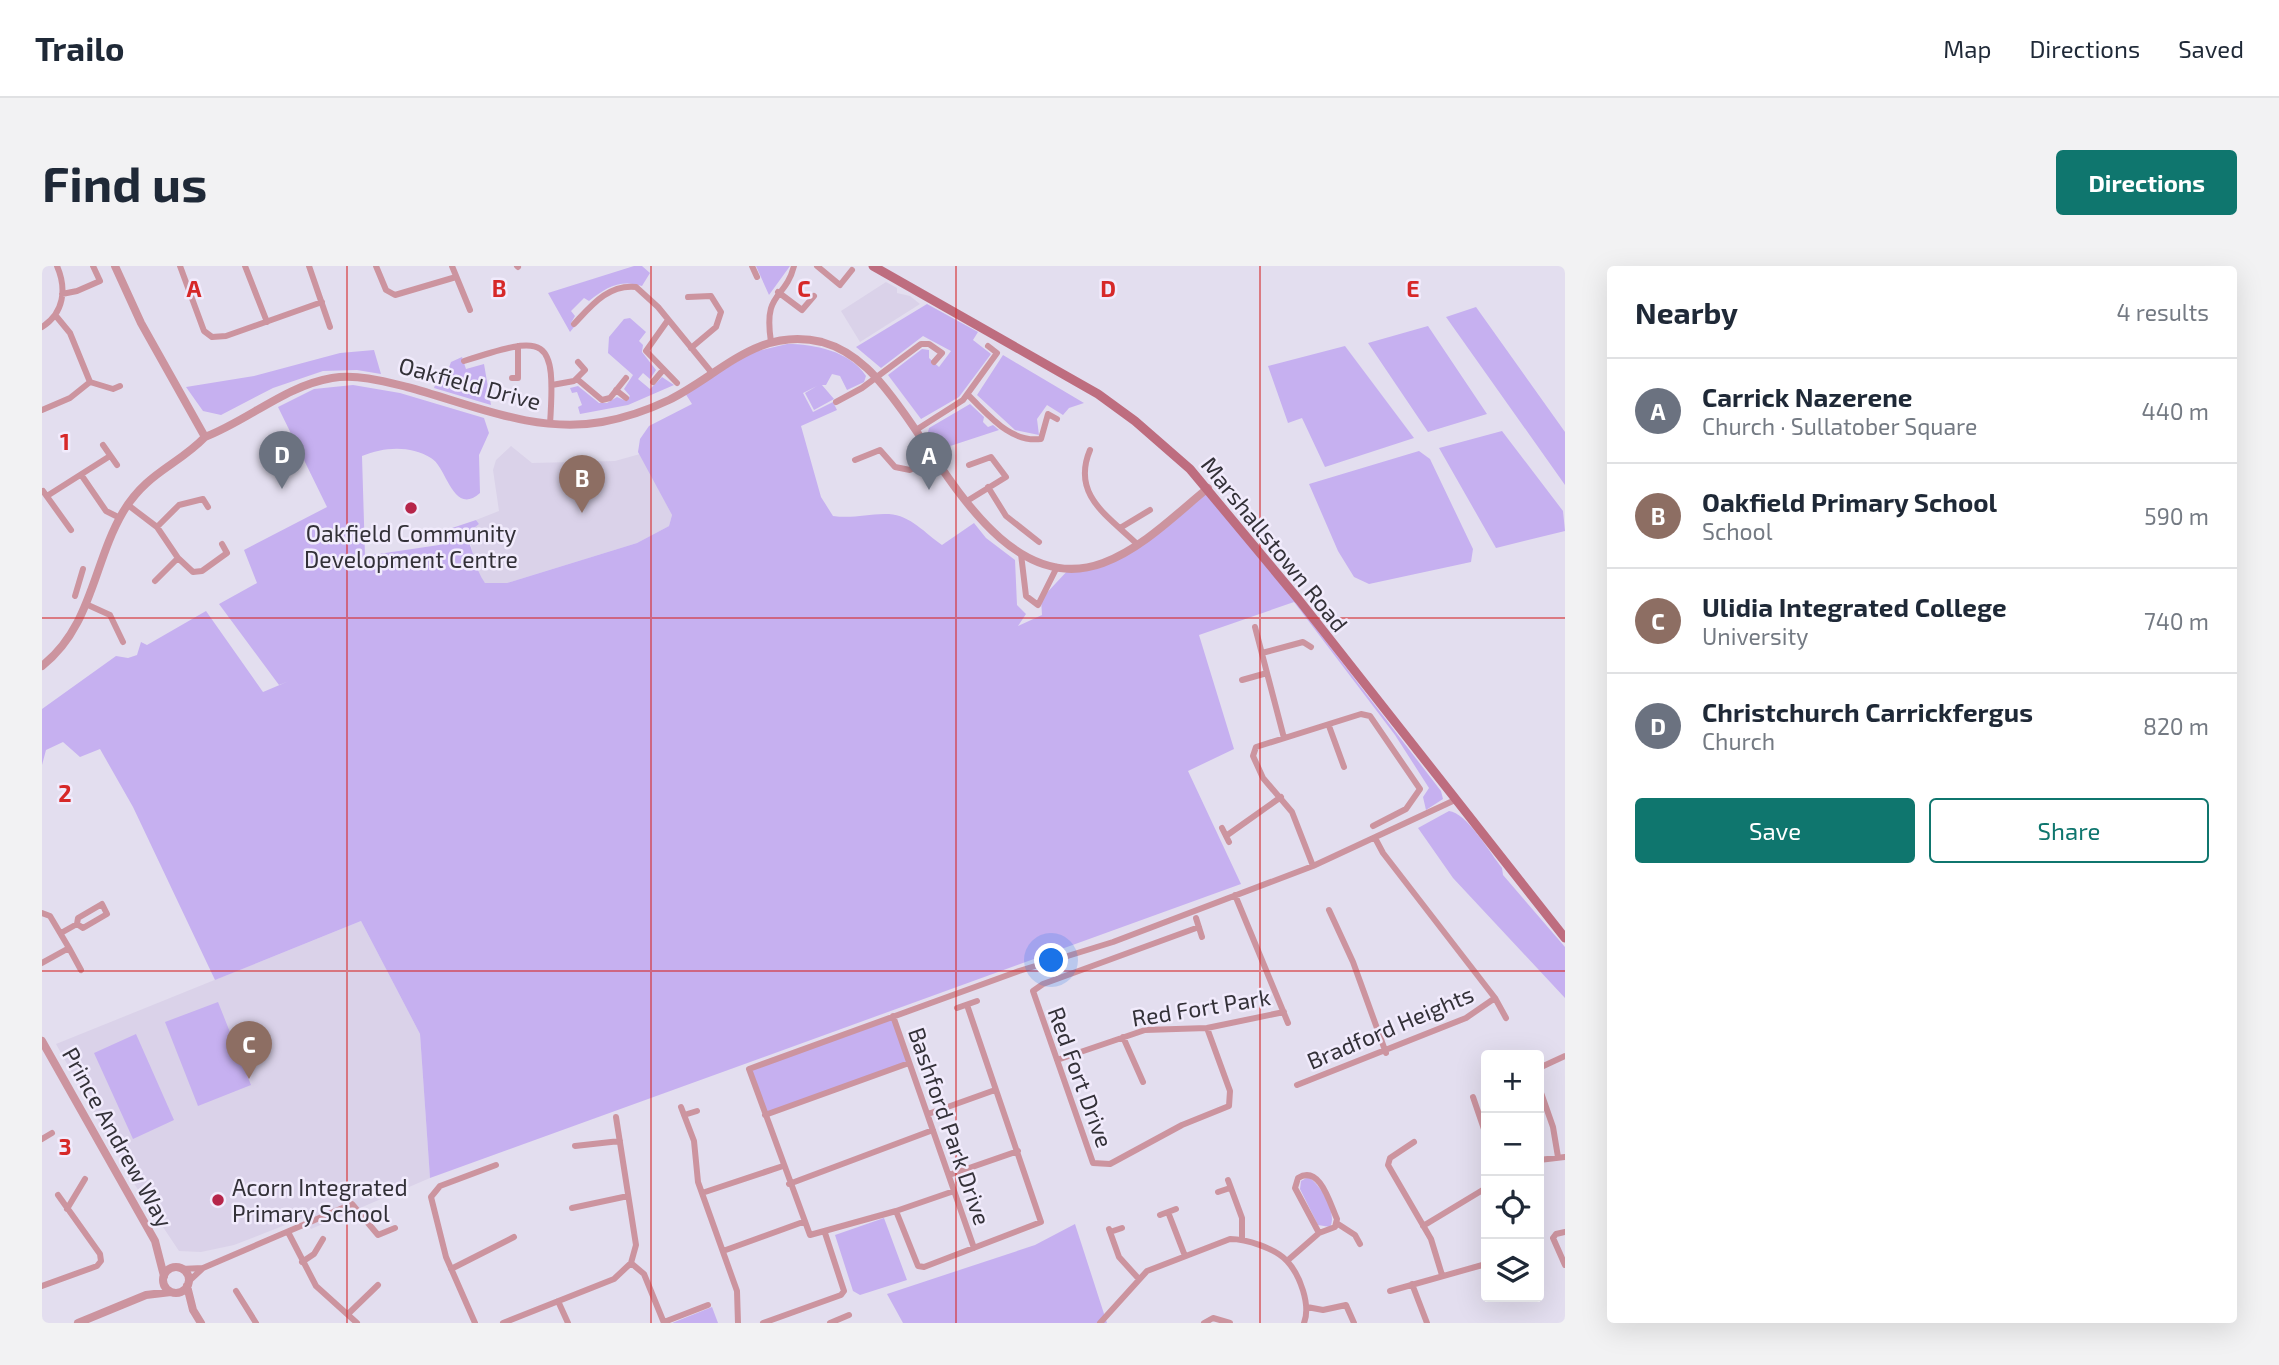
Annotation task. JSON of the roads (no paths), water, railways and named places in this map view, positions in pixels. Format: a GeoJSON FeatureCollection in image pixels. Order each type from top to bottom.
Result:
{"type":"FeatureCollection","features":[{"type":"Feature","properties":{"kind":"main road","name":"Marshallstown Road"},"geometry":{"type":"LineString","coordinates":[[873,266],[1098,394],[1135,421],[1208,488],[1565,938]]}},
{"type":"Feature","properties":{"kind":"street"},"geometry":{"type":"LineString","coordinates":[[42,327],[56,316],[62,293],[57,266]]}},
{"type":"Feature","properties":{"kind":"street"},"geometry":{"type":"LineString","coordinates":[[62,293],[76,291],[100,281],[93,266]]}},
{"type":"Feature","properties":{"kind":"street"},"geometry":{"type":"LineString","coordinates":[[115,266],[141,323],[205,437]]}},
{"type":"Feature","properties":{"kind":"street"},"geometry":{"type":"LineString","coordinates":[[180,266],[207,335],[219,338],[321,302]]}},
{"type":"Feature","properties":{"kind":"street"},"geometry":{"type":"LineString","coordinates":[[245,266],[267,322]]}},
{"type":"Feature","properties":{"kind":"street"},"geometry":{"type":"LineString","coordinates":[[309,266],[330,327]]}},
{"type":"Feature","properties":{"kind":"street"},"geometry":{"type":"LineString","coordinates":[[376,266],[386,290],[395,295],[456,277]]}},
{"type":"Feature","properties":{"kind":"street"},"geometry":{"type":"LineString","coordinates":[[452,266],[470,310]]}},
{"type":"Feature","properties":{"kind":"street"},"geometry":{"type":"LineString","coordinates":[[752,266],[757,277]]}},
{"type":"Feature","properties":{"kind":"street"},"geometry":{"type":"LineString","coordinates":[[771,342],[769,309],[794,266]]}},
{"type":"Feature","properties":{"kind":"street"},"geometry":{"type":"LineString","coordinates":[[817,266],[841,285],[852,270]]}},
{"type":"Feature","properties":{"kind":"street"},"geometry":{"type":"LineString","coordinates":[[574,324],[604,295],[617,288],[631,286],[646,294],[712,373]]}},
{"type":"Feature","properties":{"kind":"street"},"geometry":{"type":"LineString","coordinates":[[778,292],[802,310],[814,296]]}},
{"type":"Feature","properties":{"kind":"street"},"geometry":{"type":"LineString","coordinates":[[688,297],[709,295],[719,305],[720,319],[714,329],[691,348]]}},
{"type":"Feature","properties":{"kind":"street"},"geometry":{"type":"LineString","coordinates":[[56,316],[71,335],[90,382]]}},
{"type":"Feature","properties":{"kind":"street"},"geometry":{"type":"LineString","coordinates":[[668,320],[645,350],[677,383]]}},
{"type":"Feature","properties":{"kind":"street","name":"Oakfield Drive"},"geometry":{"type":"LineString","coordinates":[[42,666],[62,646],[88,604],[120,518],[152,476],[205,437],[290,391],[342,377],[384,381],[506,416],[550,424],[598,422],[640,412],[670,400],[747,350],[771,342],[797,339],[825,343],[852,356],[877,377],[967,501],[1000,538],[1021,554],[1043,565],[1057,567],[1093,566],[1137,544],[1208,488]]}},
{"type":"Feature","properties":{"kind":"street"},"geometry":{"type":"LineString","coordinates":[[836,402],[877,377],[923,343],[942,353],[934,362]]}},
{"type":"Feature","properties":{"kind":"street"},"geometry":{"type":"LineString","coordinates":[[518,346],[519,378]]}},
{"type":"Feature","properties":{"kind":"street"},"geometry":{"type":"LineString","coordinates":[[464,361],[518,346],[537,346],[545,351],[550,363],[552,384],[550,424]]}},
{"type":"Feature","properties":{"kind":"street"},"geometry":{"type":"LineString","coordinates":[[916,430],[968,395],[998,353],[988,346]]}},
{"type":"Feature","properties":{"kind":"street"},"geometry":{"type":"LineString","coordinates":[[552,384],[577,379],[585,370],[578,362]]}},
{"type":"Feature","properties":{"kind":"street"},"geometry":{"type":"LineString","coordinates":[[653,382],[663,370]]}},
{"type":"Feature","properties":{"kind":"street"},"geometry":{"type":"LineString","coordinates":[[577,379],[601,400],[609,398],[626,378]]}},
{"type":"Feature","properties":{"kind":"street"},"geometry":{"type":"LineString","coordinates":[[90,382],[113,389],[120,386]]}},
{"type":"Feature","properties":{"kind":"street"},"geometry":{"type":"LineString","coordinates":[[42,410],[70,398],[90,382]]}},
{"type":"Feature","properties":{"kind":"street"},"geometry":{"type":"LineString","coordinates":[[616,390],[626,398]]}},
{"type":"Feature","properties":{"kind":"street"},"geometry":{"type":"LineString","coordinates":[[968,395],[1004,429],[1020,438],[1041,439],[1048,414],[1057,419]]}},
{"type":"Feature","properties":{"kind":"street"},"geometry":{"type":"LineString","coordinates":[[103,445],[117,465]]}},
{"type":"Feature","properties":{"kind":"street"},"geometry":{"type":"LineString","coordinates":[[855,460],[880,450],[895,467],[908,470],[919,468],[935,456]]}},
{"type":"Feature","properties":{"kind":"street"},"geometry":{"type":"LineString","coordinates":[[1090,450],[1084,469],[1086,489],[1137,544]]}},
{"type":"Feature","properties":{"kind":"street"},"geometry":{"type":"LineString","coordinates":[[71,530],[45,494],[82,476],[110,456]]}},
{"type":"Feature","properties":{"kind":"street"},"geometry":{"type":"LineString","coordinates":[[967,501],[1006,477],[1001,468],[988,457],[969,466]]}},
{"type":"Feature","properties":{"kind":"street"},"geometry":{"type":"LineString","coordinates":[[82,476],[106,511],[120,518]]}},
{"type":"Feature","properties":{"kind":"street"},"geometry":{"type":"LineString","coordinates":[[988,487],[1013,524],[1038,542]]}},
{"type":"Feature","properties":{"kind":"street"},"geometry":{"type":"LineString","coordinates":[[197,491],[208,507]]}},
{"type":"Feature","properties":{"kind":"street"},"geometry":{"type":"LineString","coordinates":[[157,527],[179,505],[203,499]]}},
{"type":"Feature","properties":{"kind":"street"},"geometry":{"type":"LineString","coordinates":[[128,505],[157,527],[177,558],[190,570],[197,572],[227,553],[222,544]]}},
{"type":"Feature","properties":{"kind":"street"},"geometry":{"type":"LineString","coordinates":[[1120,528],[1150,510]]}},
{"type":"Feature","properties":{"kind":"street"},"geometry":{"type":"LineString","coordinates":[[1142,516],[1147,524]]}},
{"type":"Feature","properties":{"kind":"street"},"geometry":{"type":"LineString","coordinates":[[1021,554],[1026,596],[1038,605],[1057,567]]}},
{"type":"Feature","properties":{"kind":"street"},"geometry":{"type":"LineString","coordinates":[[155,581],[177,558]]}},
{"type":"Feature","properties":{"kind":"street"},"geometry":{"type":"LineString","coordinates":[[75,596],[82,569]]}},
{"type":"Feature","properties":{"kind":"street"},"geometry":{"type":"LineString","coordinates":[[80,578],[95,582]]}},
{"type":"Feature","properties":{"kind":"street"},"geometry":{"type":"LineString","coordinates":[[88,604],[110,615],[123,642]]}},
{"type":"Feature","properties":{"kind":"street"},"geometry":{"type":"LineString","coordinates":[[1255,627],[1284,738]]}},
{"type":"Feature","properties":{"kind":"street"},"geometry":{"type":"LineString","coordinates":[[1262,653],[1303,642],[1311,648]]}},
{"type":"Feature","properties":{"kind":"street"},"geometry":{"type":"LineString","coordinates":[[1242,680],[1267,673]]}},
{"type":"Feature","properties":{"kind":"street"},"geometry":{"type":"LineString","coordinates":[[1373,826],[1406,809],[1419,794],[1420,787],[1370,716],[1361,714],[1257,746],[1253,754],[1263,778],[1281,797],[1293,816],[1313,866],[1455,800]]}},
{"type":"Feature","properties":{"kind":"street"},"geometry":{"type":"LineString","coordinates":[[1329,726],[1343,767]]}},
{"type":"Feature","properties":{"kind":"street"},"geometry":{"type":"LineString","coordinates":[[1222,828],[1227,839],[1281,797]]}},
{"type":"Feature","properties":{"kind":"street","name":"Bradford Heights"},"geometry":{"type":"LineString","coordinates":[[1376,838],[1383,853],[1495,999],[1506,1018]]}},
{"type":"Feature","properties":{"kind":"street","name":"Bashford Park Drive"},"geometry":{"type":"LineString","coordinates":[[765,1115],[748,1069],[1019,971],[1114,942],[1313,866]]}},
{"type":"Feature","properties":{"kind":"street","name":"Red Fort Park"},"geometry":{"type":"LineString","coordinates":[[1235,895],[1288,1023]]}},
{"type":"Feature","properties":{"kind":"street"},"geometry":{"type":"LineString","coordinates":[[102,904],[107,914],[83,928],[77,924],[78,918],[102,904]]}},
{"type":"Feature","properties":{"kind":"street"},"geometry":{"type":"LineString","coordinates":[[1329,910],[1353,962],[1386,1052]]}},
{"type":"Feature","properties":{"kind":"street"},"geometry":{"type":"LineString","coordinates":[[42,913],[50,916],[81,970]]}},
{"type":"Feature","properties":{"kind":"street"},"geometry":{"type":"LineString","coordinates":[[1196,918],[1202,937]]}},
{"type":"Feature","properties":{"kind":"street"},"geometry":{"type":"LineString","coordinates":[[61,933],[77,924]]}},
{"type":"Feature","properties":{"kind":"street","name":"Red Fort Drive"},"geometry":{"type":"LineString","coordinates":[[1199,927],[1034,989],[1032,996],[1057,1060],[1088,1156],[1094,1164],[1105,1165],[1182,1125],[1230,1106],[1230,1091],[1207,1028]]}},
{"type":"Feature","properties":{"kind":"street"},"geometry":{"type":"LineString","coordinates":[[42,963],[69,948]]}},
{"type":"Feature","properties":{"kind":"street","name":"Bradford Heights"},"geometry":{"type":"LineString","coordinates":[[1297,1085],[1386,1052],[1471,1016],[1495,999]]}},
{"type":"Feature","properties":{"kind":"street"},"geometry":{"type":"LineString","coordinates":[[957,1008],[977,1001]]}},
{"type":"Feature","properties":{"kind":"street"},"geometry":{"type":"LineString","coordinates":[[896,1211],[918,1266],[1041,1222],[967,1005]]}},
{"type":"Feature","properties":{"kind":"street","name":"Red Fort Park"},"geometry":{"type":"LineString","coordinates":[[1057,1060],[1147,1029],[1207,1028],[1284,1012]]}},
{"type":"Feature","properties":{"kind":"street","name":"Bashford Park Drive"},"geometry":{"type":"LineString","coordinates":[[892,1016],[974,1248]]}},
{"type":"Feature","properties":{"kind":"street","name":"Red Fort Park"},"geometry":{"type":"LineString","coordinates":[[1123,1037],[1143,1082]]}},
{"type":"Feature","properties":{"kind":"street","name":"Prince Andrew Way"},"geometry":{"type":"LineString","coordinates":[[42,1041],[160,1252],[179,1268]]}},
{"type":"Feature","properties":{"kind":"street"},"geometry":{"type":"LineString","coordinates":[[1544,1066],[1565,1056]]}},
{"type":"Feature","properties":{"kind":"street"},"geometry":{"type":"LineString","coordinates":[[909,1063],[765,1115],[789,1184],[810,1235],[825,1233],[954,1191]]}},
{"type":"Feature","properties":{"kind":"street"},"geometry":{"type":"LineString","coordinates":[[928,1114],[995,1090]]}},
{"type":"Feature","properties":{"kind":"street"},"geometry":{"type":"LineString","coordinates":[[1473,1097],[1481,1120]]}},
{"type":"Feature","properties":{"kind":"street"},"geometry":{"type":"LineString","coordinates":[[1544,1101],[1561,1157]]}},
{"type":"Feature","properties":{"kind":"street"},"geometry":{"type":"LineString","coordinates":[[681,1107],[694,1141],[702,1193],[737,1291],[738,1323]]}},
{"type":"Feature","properties":{"kind":"street"},"geometry":{"type":"LineString","coordinates":[[684,1115],[697,1111]]}},
{"type":"Feature","properties":{"kind":"street"},"geometry":{"type":"LineString","coordinates":[[503,1323],[614,1279],[631,1264],[636,1245],[616,1117]]}},
{"type":"Feature","properties":{"kind":"street"},"geometry":{"type":"LineString","coordinates":[[789,1184],[933,1130]]}},
{"type":"Feature","properties":{"kind":"street"},"geometry":{"type":"LineString","coordinates":[[42,1139],[52,1133]]}},
{"type":"Feature","properties":{"kind":"street"},"geometry":{"type":"LineString","coordinates":[[575,1146],[620,1141]]}},
{"type":"Feature","properties":{"kind":"street"},"geometry":{"type":"LineString","coordinates":[[1414,1142],[1390,1158],[1388,1163],[1423,1226],[1442,1275]]}},
{"type":"Feature","properties":{"kind":"street"},"geometry":{"type":"LineString","coordinates":[[949,1175],[1018,1151]]}},
{"type":"Feature","properties":{"kind":"street"},"geometry":{"type":"LineString","coordinates":[[475,1323],[451,1269],[436,1225],[432,1193],[440,1186],[496,1165]]}},
{"type":"Feature","properties":{"kind":"street"},"geometry":{"type":"LineString","coordinates":[[702,1193],[783,1166]]}},
{"type":"Feature","properties":{"kind":"street"},"geometry":{"type":"LineString","coordinates":[[1319,1233],[1295,1188],[1298,1178],[1304,1174],[1312,1174],[1318,1180],[1338,1224],[1355,1235],[1360,1244]]}},
{"type":"Feature","properties":{"kind":"street"},"geometry":{"type":"LineString","coordinates":[[68,1209],[85,1179]]}},
{"type":"Feature","properties":{"kind":"street"},"geometry":{"type":"LineString","coordinates":[[1227,1180],[1241,1218],[1242,1239]]}},
{"type":"Feature","properties":{"kind":"street"},"geometry":{"type":"LineString","coordinates":[[1219,1192],[1230,1188]]}},
{"type":"Feature","properties":{"kind":"street"},"geometry":{"type":"LineString","coordinates":[[1423,1226],[1481,1191]]}},
{"type":"Feature","properties":{"kind":"street"},"geometry":{"type":"LineString","coordinates":[[42,1286],[97,1266],[101,1262],[100,1254],[58,1195]]}},
{"type":"Feature","properties":{"kind":"street"},"geometry":{"type":"LineString","coordinates":[[572,1208],[628,1196]]}},
{"type":"Feature","properties":{"kind":"street"},"geometry":{"type":"LineString","coordinates":[[146,1295],[169,1269],[203,1268],[352,1204],[378,1236],[395,1228]]}},
{"type":"Feature","properties":{"kind":"street"},"geometry":{"type":"LineString","coordinates":[[1160,1215],[1176,1209]]}},
{"type":"Feature","properties":{"kind":"street"},"geometry":{"type":"LineString","coordinates":[[1168,1212],[1185,1256]]}},
{"type":"Feature","properties":{"kind":"street"},"geometry":{"type":"LineString","coordinates":[[723,1251],[803,1222]]}},
{"type":"Feature","properties":{"kind":"street"},"geometry":{"type":"LineString","coordinates":[[1287,1261],[1319,1233],[1338,1224]]}},
{"type":"Feature","properties":{"kind":"street"},"geometry":{"type":"LineString","coordinates":[[1122,1228],[1110,1231],[1119,1257],[1138,1278]]}},
{"type":"Feature","properties":{"kind":"street"},"geometry":{"type":"LineString","coordinates":[[288,1232],[320,1291],[357,1323]]}},
{"type":"Feature","properties":{"kind":"street"},"geometry":{"type":"LineString","coordinates":[[1565,1232],[1556,1234],[1553,1238],[1565,1265]]}},
{"type":"Feature","properties":{"kind":"street"},"geometry":{"type":"LineString","coordinates":[[763,1323],[841,1295],[844,1291],[825,1233]]}},
{"type":"Feature","properties":{"kind":"street"},"geometry":{"type":"LineString","coordinates":[[451,1269],[514,1237]]}},
{"type":"Feature","properties":{"kind":"street"},"geometry":{"type":"LineString","coordinates":[[302,1262],[314,1254],[323,1239]]}},
{"type":"Feature","properties":{"kind":"street"},"geometry":{"type":"LineString","coordinates":[[1100,1323],[1138,1278],[1230,1239],[1242,1239],[1287,1261],[1307,1307],[1304,1323]]}},
{"type":"Feature","properties":{"kind":"street","name":"Prince Andrew Way"},"geometry":{"type":"LineString","coordinates":[[160,1252],[163,1278]]}},
{"type":"Feature","properties":{"kind":"street"},"geometry":{"type":"LineString","coordinates":[[631,1264],[644,1274],[664,1323],[708,1304]]}},
{"type":"Feature","properties":{"kind":"street"},"geometry":{"type":"LineString","coordinates":[[1390,1291],[1481,1265]]}},
{"type":"Feature","properties":{"kind":"street"},"geometry":{"type":"LineString","coordinates":[[179,1268],[187,1275],[193,1310]]}},
{"type":"Feature","properties":{"kind":"street"},"geometry":{"type":"LineString","coordinates":[[78,1323],[146,1295],[173,1293],[188,1284],[203,1268]]}},
{"type":"Feature","properties":{"kind":"street"},"geometry":{"type":"LineString","coordinates":[[163,1278],[164,1287],[193,1310],[201,1323]]}},
{"type":"Feature","properties":{"kind":"street"},"geometry":{"type":"LineString","coordinates":[[1412,1284],[1427,1323]]}},
{"type":"Feature","properties":{"kind":"street"},"geometry":{"type":"LineString","coordinates":[[348,1314],[378,1285]]}},
{"type":"Feature","properties":{"kind":"street"},"geometry":{"type":"LineString","coordinates":[[236,1291],[256,1323]]}},
{"type":"Feature","properties":{"kind":"street"},"geometry":{"type":"LineString","coordinates":[[230,1304],[240,1298]]}},
{"type":"Feature","properties":{"kind":"street"},"geometry":{"type":"LineString","coordinates":[[558,1301],[568,1323]]}},
{"type":"Feature","properties":{"kind":"street"},"geometry":{"type":"LineString","coordinates":[[1307,1307],[1323,1310],[1346,1305],[1354,1323]]}},
{"type":"Feature","properties":{"kind":"street"},"geometry":{"type":"LineString","coordinates":[[830,1323],[849,1315]]}},
{"type":"Feature","properties":{"kind":"street"},"geometry":{"type":"LineString","coordinates":[[1204,1323],[1213,1318],[1230,1323]]}},
{"type":"Feature","properties":{"kind":"place","name":"Christchurch Carrickfergus"},"geometry":{"type":"Point","coordinates":[282,489]}},
{"type":"Feature","properties":{"kind":"place","name":"Carrick Nazerene"},"geometry":{"type":"Point","coordinates":[929,490]}},
{"type":"Feature","properties":{"kind":"place","name":"Oakfield Community Development Centre"},"geometry":{"type":"Point","coordinates":[411,508]}},
{"type":"Feature","properties":{"kind":"place","name":"Oakfield Primary School"},"geometry":{"type":"Point","coordinates":[582,513]}},
{"type":"Feature","properties":{"kind":"place","name":"Ulidia Integrated College"},"geometry":{"type":"Point","coordinates":[249,1079]}},
{"type":"Feature","properties":{"kind":"place","name":"Acorn Integrated Primary School"},"geometry":{"type":"Point","coordinates":[218,1200]}}]}
